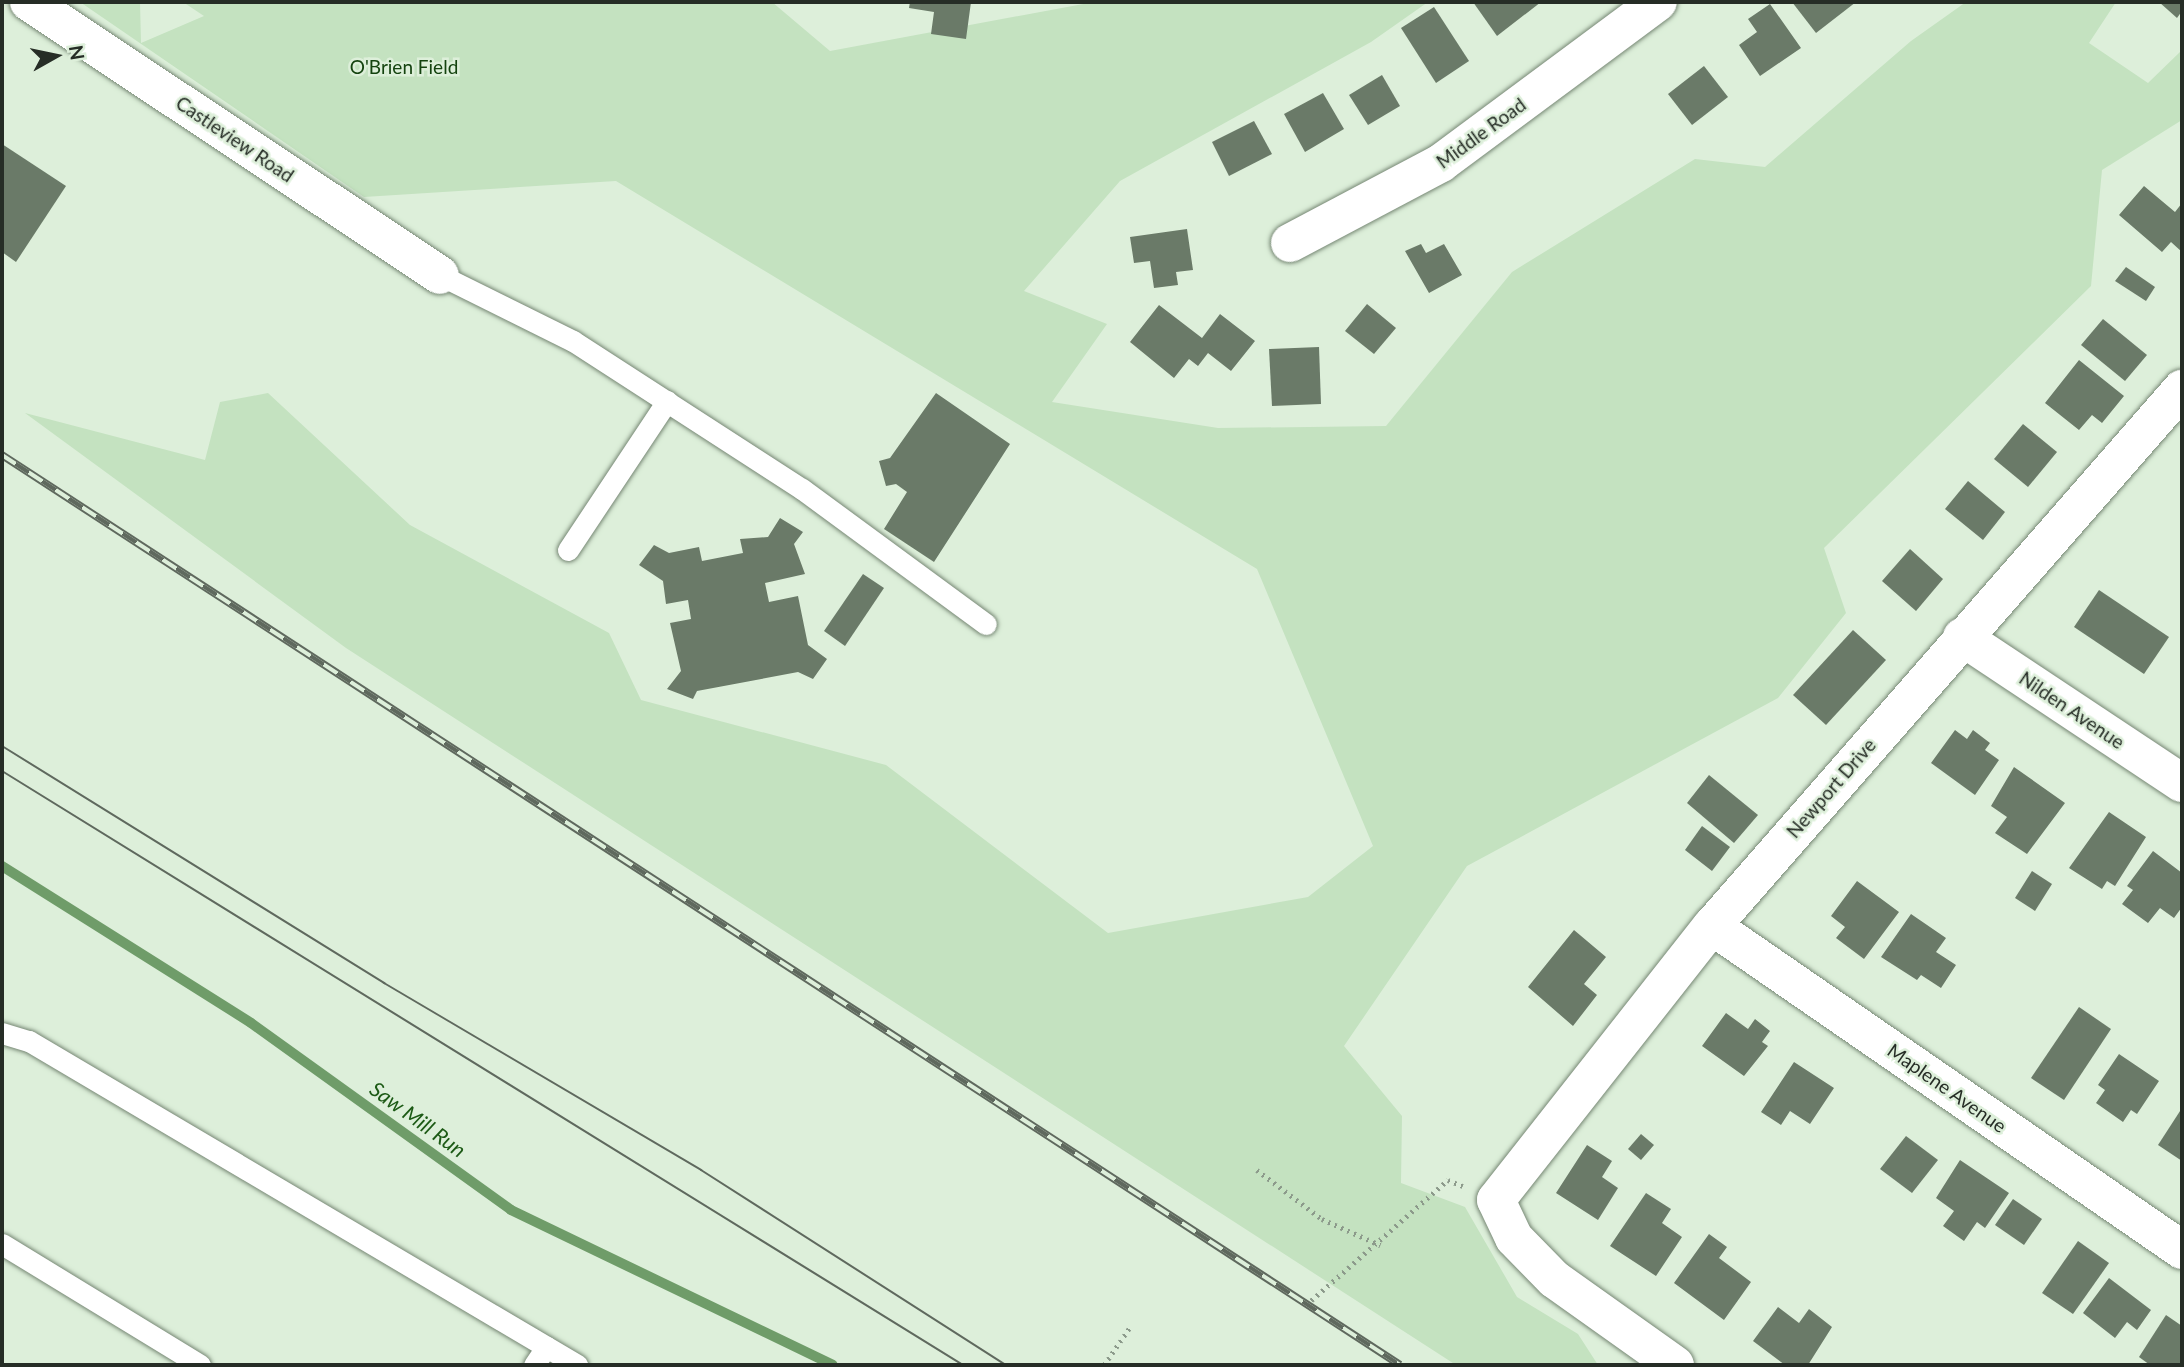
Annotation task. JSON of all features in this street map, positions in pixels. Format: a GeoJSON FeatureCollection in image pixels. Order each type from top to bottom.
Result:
{"type":"FeatureCollection","features":[{"type":"Feature","properties":{"kind":"street","name":"Castleview Road"},"geometry":{"type":"LineString","coordinates":[[29,2],[440,275]]}},
{"type":"Feature","properties":{"kind":"street","name":"Middle Road"},"geometry":{"type":"LineString","coordinates":[[1290,243],[1441,163],[1658,2]]}},
{"type":"Feature","properties":{"kind":"street","name":"Newport Drive"},"geometry":{"type":"LineString","coordinates":[[1496,1200],[1712,926],[1962,637],[2182,389]]}},
{"type":"Feature","properties":{"kind":"street","name":"Nilden Avenue"},"geometry":{"type":"LineString","coordinates":[[1962,637],[2182,783]]}},
{"type":"Feature","properties":{"kind":"street","name":"Maplene Avenue"},"geometry":{"type":"LineString","coordinates":[[1712,926],[2182,1251]]}},
{"type":"Feature","properties":{"kind":"street"},"geometry":{"type":"LineString","coordinates":[[1496,1200],[1514,1238],[1554,1279],[1675,1365]]}},
{"type":"Feature","properties":{"kind":"lane"},"geometry":{"type":"LineString","coordinates":[[440,275],[573,341],[667,401],[802,489],[986,624]]}},
{"type":"Feature","properties":{"kind":"lane"},"geometry":{"type":"LineString","coordinates":[[568,550],[667,401]]}},
{"type":"Feature","properties":{"kind":"lane"},"geometry":{"type":"LineString","coordinates":[[2,1033],[29,1041],[577,1365]]}},
{"type":"Feature","properties":{"kind":"lane"},"geometry":{"type":"LineString","coordinates":[[2,1244],[200,1365]]}},
{"type":"Feature","properties":{"kind":"lane"},"geometry":{"type":"LineString","coordinates":[[534,1365],[546,1347]]}},
{"type":"Feature","properties":{"kind":"path"},"geometry":{"type":"LineString","coordinates":[[1257,1170],[1322,1219],[1380,1245]]}},
{"type":"Feature","properties":{"kind":"path"},"geometry":{"type":"LineString","coordinates":[[1306,1305],[1380,1245],[1448,1180],[1496,1200]]}},
{"type":"Feature","properties":{"kind":"path"},"geometry":{"type":"LineString","coordinates":[[1104,1365],[1130,1327]]}},
{"type":"Feature","properties":{"kind":"green space","name":"O'Brien Field"},"geometry":{"type":"Polygon","coordinates":[[[80,2],[140,2],[141,43],[204,16],[183,2],[772,2],[830,51],[1094,2],[1428,2],[1371,42],[1120,181],[1024,291],[1107,324],[1052,402],[1218,428],[1386,426],[1512,272],[1695,159],[1765,167],[1911,41],[1966,2],[2116,2],[2089,43],[2148,83],[2182,50],[2182,120],[2102,170],[2091,286],[1824,548],[1846,613],[1778,698],[1467,866],[1344,1046],[1402,1116],[1401,1183],[1465,1207],[1517,1297],[1578,1334],[1598,1365],[1456,1365],[346,648],[25,413],[205,460],[220,402],[268,393],[410,525],[609,633],[641,700],[886,765],[1108,933],[1308,897],[1373,846],[1257,569],[616,181],[364,197],[80,2]]]}},
{"type":"Feature","properties":{"kind":"building"},"geometry":{"type":"Polygon","coordinates":[[[910,2],[971,2],[966,39],[931,34],[934,12],[909,8],[910,2]]]}},
{"type":"Feature","properties":{"kind":"building"},"geometry":{"type":"Polygon","coordinates":[[[1473,2],[1541,2],[1497,36],[1473,2]]]}},
{"type":"Feature","properties":{"kind":"building"},"geometry":{"type":"Polygon","coordinates":[[[1792,2],[1856,2],[1816,33],[1792,2]]]}},
{"type":"Feature","properties":{"kind":"building"},"geometry":{"type":"Polygon","coordinates":[[[2159,2],[2182,2],[2182,11],[2177,18],[2159,2]]]}},
{"type":"Feature","properties":{"kind":"building"},"geometry":{"type":"Polygon","coordinates":[[[1770,4],[1801,48],[1760,76],[1739,45],[1757,32],[1748,19],[1770,4]]]}},
{"type":"Feature","properties":{"kind":"building"},"geometry":{"type":"Polygon","coordinates":[[[1434,7],[1469,61],[1436,83],[1401,28],[1434,7]]]}},
{"type":"Feature","properties":{"kind":"building"},"geometry":{"type":"Polygon","coordinates":[[[1704,66],[1728,97],[1692,125],[1668,94],[1704,66]]]}},
{"type":"Feature","properties":{"kind":"building"},"geometry":{"type":"Polygon","coordinates":[[[1382,75],[1400,106],[1368,125],[1349,95],[1382,75]]]}},
{"type":"Feature","properties":{"kind":"building"},"geometry":{"type":"Polygon","coordinates":[[[1323,93],[1344,129],[1305,152],[1284,114],[1323,93]]]}},
{"type":"Feature","properties":{"kind":"building"},"geometry":{"type":"Polygon","coordinates":[[[1254,121],[1272,154],[1229,176],[1212,142],[1254,121]]]}},
{"type":"Feature","properties":{"kind":"building"},"geometry":{"type":"Polygon","coordinates":[[[2,144],[66,186],[16,262],[2,252],[2,144]]]}},
{"type":"Feature","properties":{"kind":"building"},"geometry":{"type":"Polygon","coordinates":[[[2144,186],[2175,212],[2182,203],[2182,252],[2171,242],[2162,252],[2119,215],[2144,186]]]}},
{"type":"Feature","properties":{"kind":"building"},"geometry":{"type":"Polygon","coordinates":[[[1187,229],[1193,270],[1176,272],[1178,285],[1154,288],[1150,261],[1134,263],[1130,237],[1187,229]]]}},
{"type":"Feature","properties":{"kind":"building"},"geometry":{"type":"Polygon","coordinates":[[[1421,244],[1426,253],[1444,244],[1462,275],[1429,293],[1405,251],[1421,244]]]}},
{"type":"Feature","properties":{"kind":"building"},"geometry":{"type":"Polygon","coordinates":[[[2126,267],[2155,287],[2146,301],[2115,281],[2126,267]]]}},
{"type":"Feature","properties":{"kind":"building"},"geometry":{"type":"Polygon","coordinates":[[[1367,304],[1396,328],[1374,354],[1345,331],[1367,304]]]}},
{"type":"Feature","properties":{"kind":"building"},"geometry":{"type":"Polygon","coordinates":[[[1159,305],[1202,338],[1220,314],[1255,341],[1231,371],[1208,353],[1198,366],[1189,359],[1174,378],[1130,342],[1159,305]]]}},
{"type":"Feature","properties":{"kind":"building"},"geometry":{"type":"Polygon","coordinates":[[[2103,319],[2147,355],[2125,381],[2081,345],[2103,319]]]}},
{"type":"Feature","properties":{"kind":"building"},"geometry":{"type":"Polygon","coordinates":[[[1319,347],[1321,404],[1272,406],[1269,349],[1319,347]]]}},
{"type":"Feature","properties":{"kind":"building"},"geometry":{"type":"Polygon","coordinates":[[[2079,360],[2124,396],[2102,423],[2092,415],[2079,430],[2045,403],[2079,360]]]}},
{"type":"Feature","properties":{"kind":"building"},"geometry":{"type":"Polygon","coordinates":[[[936,393],[1010,444],[934,562],[884,529],[907,492],[896,484],[886,486],[879,461],[890,458],[936,393]]]}},
{"type":"Feature","properties":{"kind":"building"},"geometry":{"type":"Polygon","coordinates":[[[2023,424],[2057,452],[2028,487],[1994,459],[2023,424]]]}},
{"type":"Feature","properties":{"kind":"building"},"geometry":{"type":"Polygon","coordinates":[[[1968,481],[2005,512],[1983,540],[1945,509],[1968,481]]]}},
{"type":"Feature","properties":{"kind":"building"},"geometry":{"type":"Polygon","coordinates":[[[780,518],[803,532],[794,544],[805,574],[765,583],[769,602],[798,596],[808,645],[827,659],[813,679],[798,672],[697,691],[693,699],[667,689],[681,671],[670,623],[691,619],[688,600],[666,604],[663,581],[639,565],[654,545],[669,553],[699,547],[702,561],[743,553],[740,539],[768,537],[780,518]]]}},
{"type":"Feature","properties":{"kind":"building"},"geometry":{"type":"Polygon","coordinates":[[[1910,549],[1943,579],[1916,611],[1882,581],[1910,549]]]}},
{"type":"Feature","properties":{"kind":"building"},"geometry":{"type":"Polygon","coordinates":[[[863,574],[884,588],[845,646],[824,631],[863,574]]]}},
{"type":"Feature","properties":{"kind":"building"},"geometry":{"type":"Polygon","coordinates":[[[2099,590],[2169,637],[2144,674],[2074,627],[2099,590]]]}},
{"type":"Feature","properties":{"kind":"building"},"geometry":{"type":"Polygon","coordinates":[[[1853,630],[1886,660],[1826,725],[1793,695],[1853,630]]]}},
{"type":"Feature","properties":{"kind":"building"},"geometry":{"type":"Polygon","coordinates":[[[1955,730],[1967,739],[1973,730],[1990,743],[1985,750],[1999,760],[1975,795],[1931,763],[1955,730]]]}},
{"type":"Feature","properties":{"kind":"building"},"geometry":{"type":"Polygon","coordinates":[[[2014,767],[2065,803],[2027,854],[1995,833],[2007,817],[1991,806],[2014,767]]]}},
{"type":"Feature","properties":{"kind":"building"},"geometry":{"type":"Polygon","coordinates":[[[1709,775],[1758,815],[1734,843],[1687,803],[1709,775]]]}},
{"type":"Feature","properties":{"kind":"building"},"geometry":{"type":"Polygon","coordinates":[[[2109,812],[2146,837],[2115,886],[2107,881],[2102,889],[2069,868],[2109,812]]]}},
{"type":"Feature","properties":{"kind":"building"},"geometry":{"type":"Polygon","coordinates":[[[1702,826],[1730,847],[1712,871],[1685,850],[1702,826]]]}},
{"type":"Feature","properties":{"kind":"building"},"geometry":{"type":"Polygon","coordinates":[[[2153,851],[2182,873],[2182,907],[2174,918],[2160,908],[2148,923],[2122,904],[2133,890],[2127,886],[2153,851]]]}},
{"type":"Feature","properties":{"kind":"building"},"geometry":{"type":"Polygon","coordinates":[[[2032,871],[2052,884],[2035,911],[2015,898],[2032,871]]]}},
{"type":"Feature","properties":{"kind":"building"},"geometry":{"type":"Polygon","coordinates":[[[1857,881],[1899,912],[1864,959],[1836,938],[1845,927],[1831,916],[1857,881]]]}},
{"type":"Feature","properties":{"kind":"building"},"geometry":{"type":"Polygon","coordinates":[[[1911,914],[1946,938],[1936,952],[1956,965],[1941,988],[1921,975],[1917,980],[1881,957],[1911,914]]]}},
{"type":"Feature","properties":{"kind":"building"},"geometry":{"type":"Polygon","coordinates":[[[1574,930],[1606,957],[1584,984],[1597,995],[1573,1026],[1528,987],[1574,930]]]}},
{"type":"Feature","properties":{"kind":"building"},"geometry":{"type":"Polygon","coordinates":[[[2079,1007],[2111,1029],[2064,1100],[2031,1078],[2079,1007]]]}},
{"type":"Feature","properties":{"kind":"building"},"geometry":{"type":"Polygon","coordinates":[[[1726,1013],[1748,1029],[1755,1019],[1770,1031],[1762,1042],[1768,1046],[1744,1076],[1702,1046],[1726,1013]]]}},
{"type":"Feature","properties":{"kind":"building"},"geometry":{"type":"Polygon","coordinates":[[[2119,1054],[2159,1081],[2137,1114],[2131,1110],[2123,1122],[2096,1103],[2105,1090],[2098,1085],[2119,1054]]]}},
{"type":"Feature","properties":{"kind":"building"},"geometry":{"type":"Polygon","coordinates":[[[1794,1062],[1834,1088],[1810,1124],[1790,1111],[1781,1125],[1761,1112],[1794,1062]]]}},
{"type":"Feature","properties":{"kind":"building"},"geometry":{"type":"Polygon","coordinates":[[[2182,1108],[2182,1161],[2158,1145],[2182,1108]]]}},
{"type":"Feature","properties":{"kind":"building"},"geometry":{"type":"Polygon","coordinates":[[[1641,1134],[1654,1145],[1641,1160],[1628,1149],[1641,1134]]]}},
{"type":"Feature","properties":{"kind":"building"},"geometry":{"type":"Polygon","coordinates":[[[1906,1136],[1938,1160],[1912,1193],[1880,1169],[1906,1136]]]}},
{"type":"Feature","properties":{"kind":"building"},"geometry":{"type":"Polygon","coordinates":[[[1587,1145],[1612,1161],[1602,1177],[1618,1188],[1598,1220],[1556,1193],[1587,1145]]]}},
{"type":"Feature","properties":{"kind":"building"},"geometry":{"type":"Polygon","coordinates":[[[1960,1160],[2009,1193],[1985,1228],[1977,1222],[1964,1241],[1943,1226],[1954,1211],[1936,1198],[1960,1160]]]}},
{"type":"Feature","properties":{"kind":"building"},"geometry":{"type":"Polygon","coordinates":[[[1646,1193],[1671,1209],[1662,1223],[1682,1237],[1656,1276],[1610,1246],[1646,1193]]]}},
{"type":"Feature","properties":{"kind":"building"},"geometry":{"type":"Polygon","coordinates":[[[2013,1199],[2042,1219],[2024,1245],[1995,1225],[2013,1199]]]}},
{"type":"Feature","properties":{"kind":"building"},"geometry":{"type":"Polygon","coordinates":[[[1709,1234],[1727,1247],[1719,1258],[1751,1282],[1724,1320],[1674,1283],[1709,1234]]]}},
{"type":"Feature","properties":{"kind":"building"},"geometry":{"type":"Polygon","coordinates":[[[2078,1241],[2109,1263],[2073,1314],[2042,1293],[2078,1241]]]}},
{"type":"Feature","properties":{"kind":"building"},"geometry":{"type":"Polygon","coordinates":[[[2109,1278],[2151,1310],[2137,1330],[2127,1322],[2115,1338],[2083,1313],[2109,1278]]]}},
{"type":"Feature","properties":{"kind":"building"},"geometry":{"type":"Polygon","coordinates":[[[1778,1307],[1799,1323],[1809,1309],[1832,1327],[1808,1365],[1785,1365],[1753,1341],[1778,1307]]]}},
{"type":"Feature","properties":{"kind":"building"},"geometry":{"type":"Polygon","coordinates":[[[2166,1315],[2182,1326],[2182,1365],[2150,1365],[2139,1357],[2166,1315]]]}},
{"type":"Feature","properties":{"kind":"waterway","name":"Saw Mill Run"},"geometry":{"type":"LineString","coordinates":[[2,866],[251,1023],[511,1210],[833,1365]]}},
{"type":"Feature","properties":{"kind":"tram line"},"geometry":{"type":"LineString","coordinates":[[2,746],[384,983],[701,1170],[1006,1365]]}},
{"type":"Feature","properties":{"kind":"tram line"},"geometry":{"type":"LineString","coordinates":[[2,771],[963,1365]]}},
{"type":"Feature","properties":{"kind":"railway"},"geometry":{"type":"LineString","coordinates":[[2,455],[1400,1365]]}}]}
